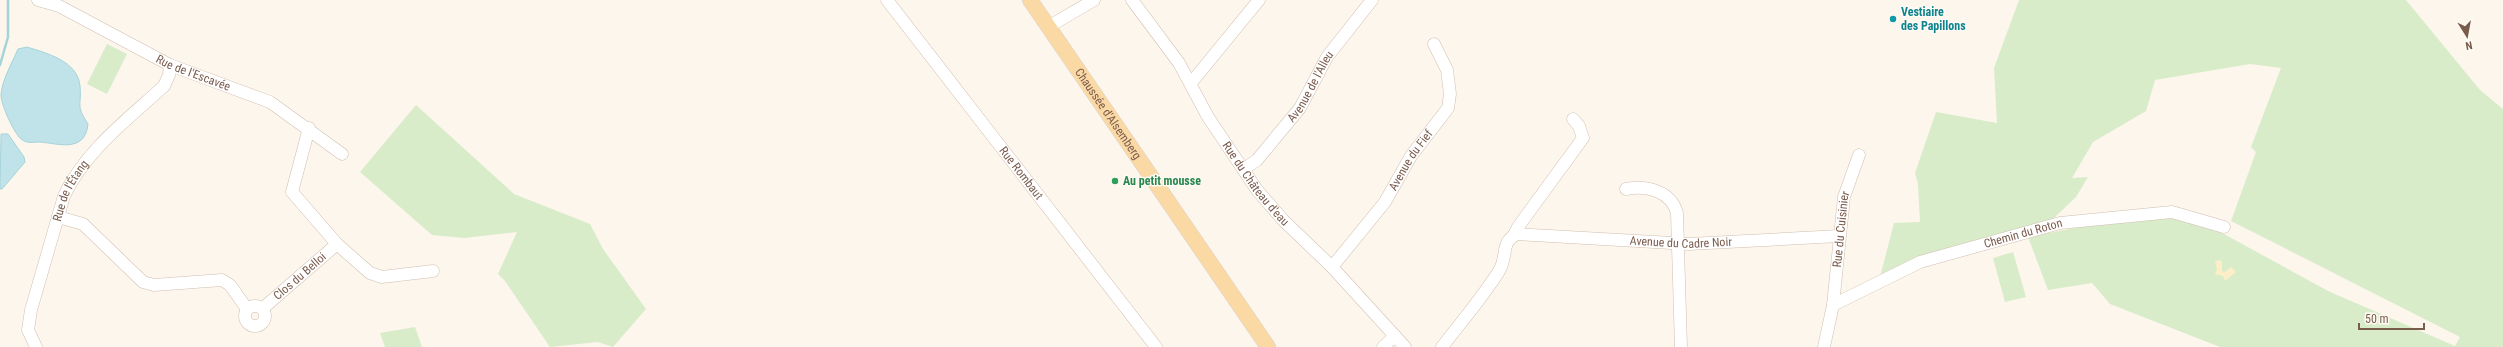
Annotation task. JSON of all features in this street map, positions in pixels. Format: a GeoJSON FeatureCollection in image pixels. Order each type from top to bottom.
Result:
{"type":"FeatureCollection","features":[{"type":"Feature","properties":{"kind":"main road","name":"Chaussée d'Alsemberg"},"geometry":{"type":"LineString","coordinates":[[1030,0],[1268,347]]}},
{"type":"Feature","properties":{"kind":"street","name":"Rue de l'Escavée"},"geometry":{"type":"LineString","coordinates":[[38,0],[59,6],[170,64],[270,102],[309,128],[342,154]]}},
{"type":"Feature","properties":{"kind":"street","name":"Rue Rombaut"},"geometry":{"type":"LineString","coordinates":[[886,0],[1156,347]]}},
{"type":"Feature","properties":{"kind":"street"},"geometry":{"type":"LineString","coordinates":[[1048,27],[1094,0]]}},
{"type":"Feature","properties":{"kind":"street","name":"Rue du Château d'eau"},"geometry":{"type":"LineString","coordinates":[[1132,0],[1179,63],[1208,117],[1258,190],[1283,220],[1332,267],[1405,347]]}},
{"type":"Feature","properties":{"kind":"street"},"geometry":{"type":"LineString","coordinates":[[1191,83],[1259,0]]}},
{"type":"Feature","properties":{"kind":"street","name":"Avenue de l'Alleu"},"geometry":{"type":"LineString","coordinates":[[1244,169],[1257,160],[1300,108],[1327,57],[1372,0]]}},
{"type":"Feature","properties":{"kind":"street","name":"Avenue du Fief"},"geometry":{"type":"LineString","coordinates":[[1332,267],[1385,202],[1411,156],[1448,108],[1450,94],[1447,70],[1434,44]]}},
{"type":"Feature","properties":{"kind":"street","name":"Rue de l'Étang"},"geometry":{"type":"LineString","coordinates":[[36,347],[28,330],[31,310],[58,217],[71,182],[102,143],[164,86],[169,75],[170,64]]}},
{"type":"Feature","properties":{"kind":"street"},"geometry":{"type":"LineString","coordinates":[[1442,347],[1499,270],[1505,245],[1518,234],[1518,227],[1576,150],[1583,138],[1580,126],[1573,118]]}},
{"type":"Feature","properties":{"kind":"street","name":"Clos du Belloi"},"geometry":{"type":"LineString","coordinates":[[309,128],[292,192],[337,244],[370,273],[382,277],[433,271]]}},
{"type":"Feature","properties":{"kind":"street","name":"Rue du Cuisinier"},"geometry":{"type":"LineString","coordinates":[[1824,347],[1833,305],[1844,197],[1859,155]]}},
{"type":"Feature","properties":{"kind":"street"},"geometry":{"type":"LineString","coordinates":[[1626,189],[1641,186],[1670,197],[1677,213],[1681,347]]}},
{"type":"Feature","properties":{"kind":"street","name":"Chemin du Roton"},"geometry":{"type":"LineString","coordinates":[[1833,305],[1920,262],[2060,223],[2172,212],[2224,227]]}},
{"type":"Feature","properties":{"kind":"street"},"geometry":{"type":"LineString","coordinates":[[58,217],[83,224],[143,282],[154,285],[222,280],[230,286],[247,309]]}},
{"type":"Feature","properties":{"kind":"street","name":"Avenue du Cadre Noir"},"geometry":{"type":"LineString","coordinates":[[1518,234],[1677,244],[1839,236]]}},
{"type":"Feature","properties":{"kind":"street","name":"Clos du Belloi"},"geometry":{"type":"LineString","coordinates":[[262,309],[337,244]]}},
{"type":"Feature","properties":{"kind":"street","name":"Rue du Cuisinier"},"geometry":{"type":"LineString","coordinates":[[1832,347],[1836,325],[1833,305]]}},
{"type":"Feature","properties":{"kind":"street"},"geometry":{"type":"LineString","coordinates":[[254,306],[262,309],[264,319],[257,326],[246,323],[244,316],[247,309],[254,306]]}},
{"type":"Feature","properties":{"kind":"street"},"geometry":{"type":"LineString","coordinates":[[1383,347],[1396,336]]}},
{"type":"Feature","properties":{"kind":"green space"},"geometry":{"type":"Polygon","coordinates":[[[2019,0],[2406,0],[2480,90],[2503,109],[2503,347],[2220,347],[2110,304],[2092,283],[2048,290],[2028,237],[2111,221],[2165,217],[2184,220],[2224,234],[2328,291],[2455,346],[2460,337],[2231,221],[2256,152],[2251,147],[2281,68],[2250,64],[2155,80],[2146,111],[2093,142],[2072,178],[2088,177],[2076,197],[2054,218],[1880,277],[1894,223],[1920,222],[1918,184],[1915,173],[1936,112],[1997,123],[1994,68],[2019,0]]]}},
{"type":"Feature","properties":{"kind":"green space"},"geometry":{"type":"Polygon","coordinates":[[[107,44],[127,54],[107,94],[87,84],[107,44]]]}},
{"type":"Feature","properties":{"kind":"green space"},"geometry":{"type":"Polygon","coordinates":[[[416,105],[514,194],[590,224],[603,249],[646,309],[613,347],[598,342],[550,347],[505,281],[498,274],[517,232],[464,238],[432,235],[360,172],[416,105]]]}},
{"type":"Feature","properties":{"kind":"green space"},"geometry":{"type":"Polygon","coordinates":[[[2013,252],[2026,297],[2005,302],[1993,258],[2013,252]]]}},
{"type":"Feature","properties":{"kind":"green space"},"geometry":{"type":"Polygon","coordinates":[[[415,327],[422,347],[385,347],[380,333],[415,327]]]}},
{"type":"Feature","properties":{"kind":"sand"},"geometry":{"type":"Polygon","coordinates":[[[2218,260],[2222,261],[2222,271],[2225,272],[2231,267],[2236,272],[2225,281],[2223,276],[2215,274],[2217,269],[2215,262],[2218,260]]]}},
{"type":"Feature","properties":{"kind":"water"},"geometry":{"type":"Polygon","coordinates":[[[27,47],[52,55],[60,59],[74,70],[78,77],[80,86],[80,108],[88,124],[86,133],[82,140],[69,145],[62,145],[26,142],[18,136],[5,112],[1,95],[5,78],[18,49],[27,47]]]}},
{"type":"Feature","properties":{"kind":"water"},"geometry":{"type":"Polygon","coordinates":[[[1,134],[8,134],[24,157],[25,162],[2,189],[0,189],[1,134]]]}},
{"type":"Feature","properties":{"kind":"waterway"},"geometry":{"type":"LineString","coordinates":[[0,65],[8,37],[8,0]]}},
{"type":"Feature","properties":{"kind":"place","name":"Vestiaire des Papillons"},"geometry":{"type":"Point","coordinates":[1893,19]}},
{"type":"Feature","properties":{"kind":"place","name":"Au petit mousse"},"geometry":{"type":"Point","coordinates":[1115,181]}}]}
